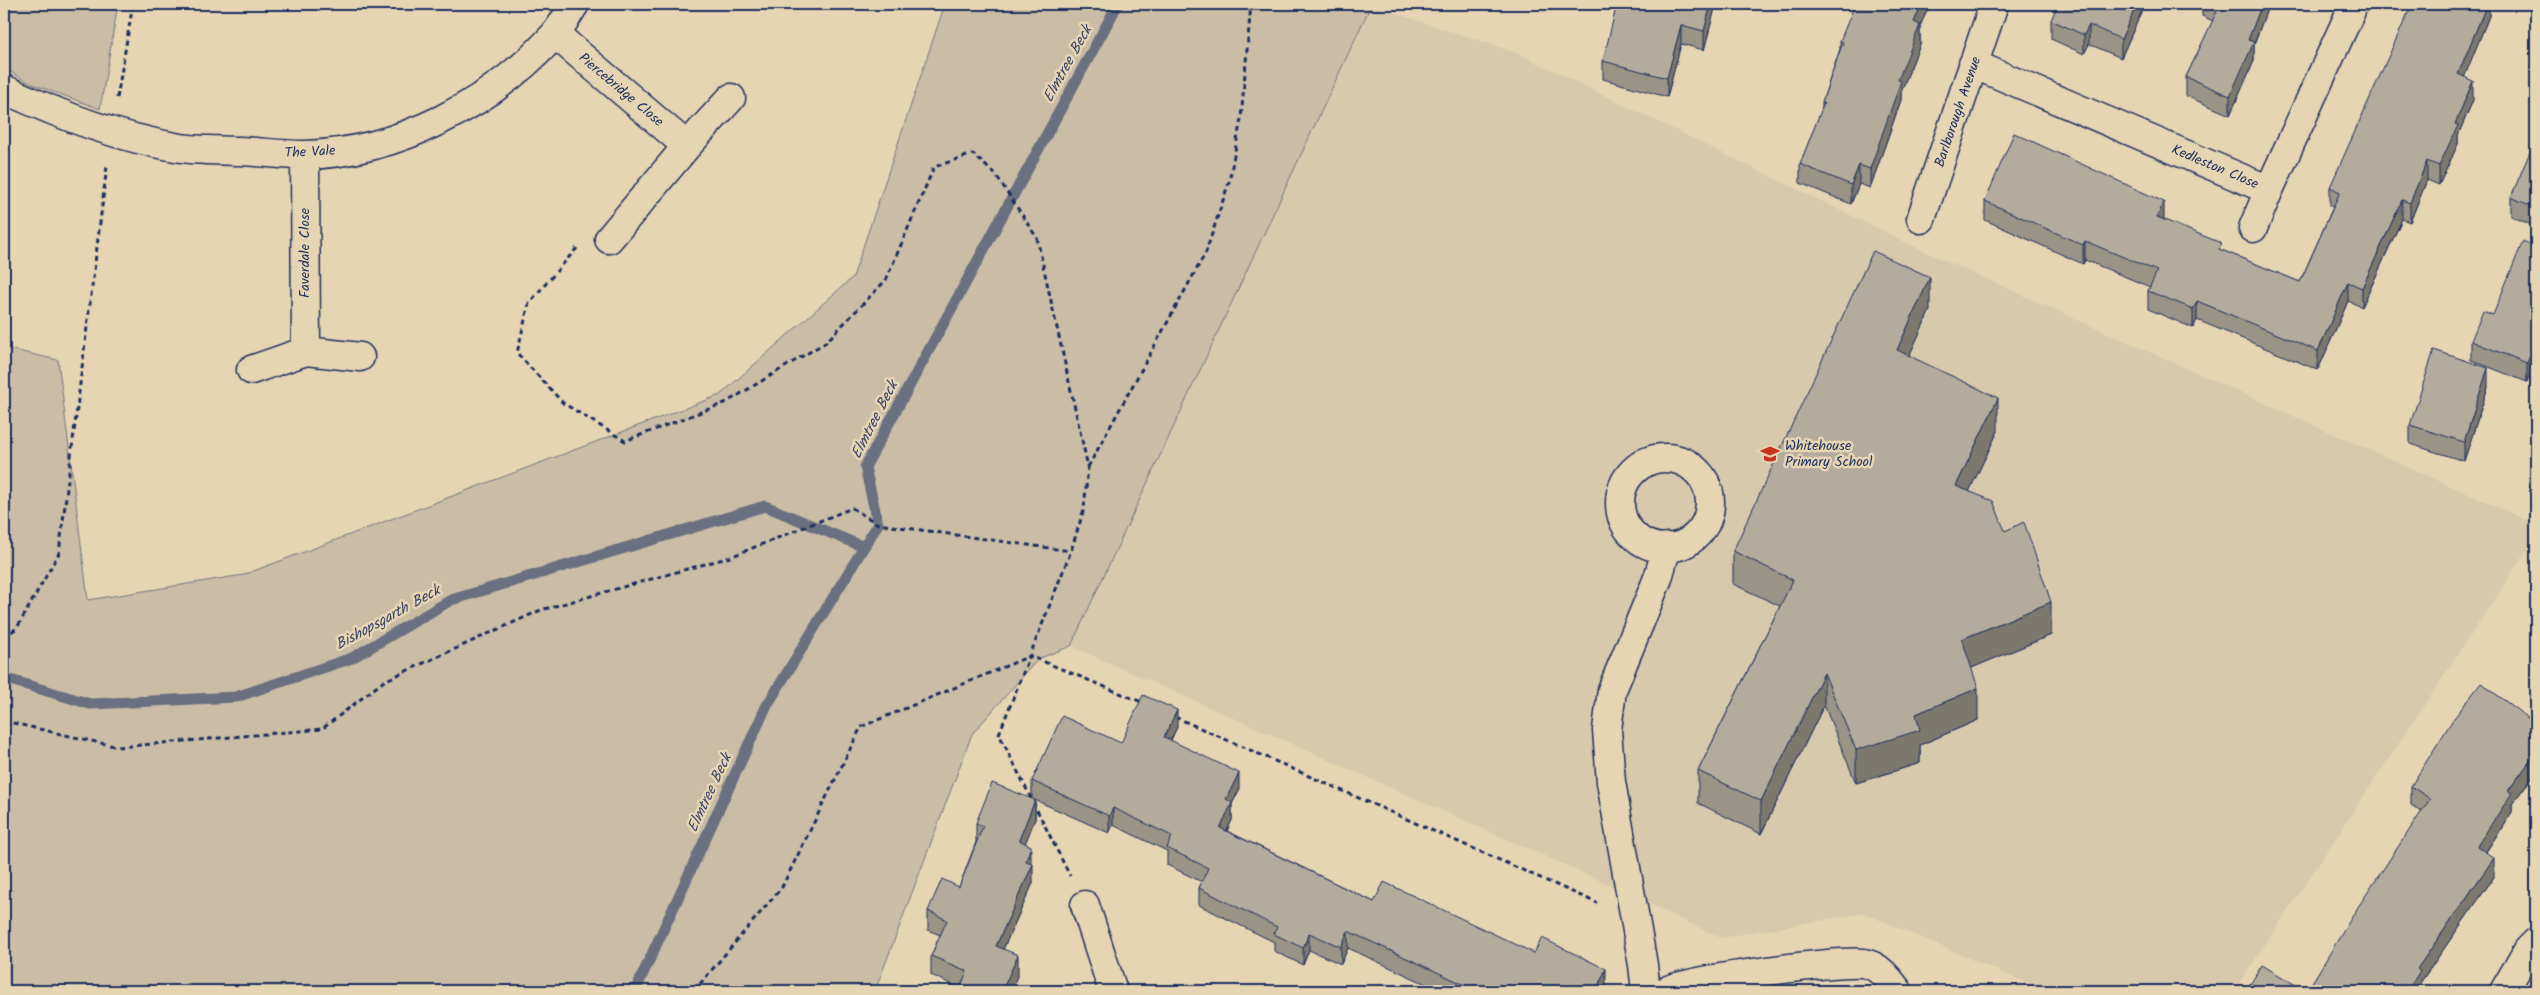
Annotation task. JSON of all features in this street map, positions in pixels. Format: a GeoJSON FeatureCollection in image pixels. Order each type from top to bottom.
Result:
{"type":"FeatureCollection","features":[{"type":"Feature","properties":{"kind":"street","name":"The Vale"},"geometry":{"type":"LineString","coordinates":[[4,89],[39,106],[112,131],[176,148],[305,155],[360,148],[416,132],[474,103],[519,69],[555,34],[575,4]]}},
{"type":"Feature","properties":{"kind":"street","name":"Barlborough Avenue"},"geometry":{"type":"LineString","coordinates":[[1921,219],[1994,4]]}},
{"type":"Feature","properties":{"kind":"street","name":"Kedleston Close"},"geometry":{"type":"LineString","coordinates":[[1973,64],[2269,190],[2344,28],[2351,11],[2351,4]]}},
{"type":"Feature","properties":{"kind":"street","name":"Piercebridge Close"},"geometry":{"type":"LineString","coordinates":[[555,34],[687,146]]}},
{"type":"Feature","properties":{"kind":"street"},"geometry":{"type":"LineString","coordinates":[[609,239],[687,146],[731,98]]}},
{"type":"Feature","properties":{"kind":"street","name":"Faverdale Close"},"geometry":{"type":"LineString","coordinates":[[305,155],[306,350]]}},
{"type":"Feature","properties":{"kind":"street"},"geometry":{"type":"LineString","coordinates":[[2253,228],[2269,190]]}},
{"type":"Feature","properties":{"kind":"street"},"geometry":{"type":"LineString","coordinates":[[251,370],[306,350],[360,357]]}},
{"type":"Feature","properties":{"kind":"street"},"geometry":{"type":"LineString","coordinates":[[1646,991],[1611,782],[1607,730],[1612,690],[1658,578],[1667,547]]}},
{"type":"Feature","properties":{"kind":"street"},"geometry":{"type":"LineString","coordinates":[[1085,905],[1113,991]]}},
{"type":"Feature","properties":{"kind":"street"},"geometry":{"type":"LineString","coordinates":[[2504,991],[2528,950],[2536,942]]}},
{"type":"Feature","properties":{"kind":"street"},"geometry":{"type":"LineString","coordinates":[[1666,991],[1692,982],[1839,963],[1865,963],[1885,974],[1898,991]]}},
{"type":"Feature","properties":{"kind":"path"},"geometry":{"type":"LineString","coordinates":[[4,637],[17,628],[59,553],[112,131],[133,4]]}},
{"type":"Feature","properties":{"kind":"path"},"geometry":{"type":"LineString","coordinates":[[1088,467],[1206,252],[1229,182],[1241,119],[1251,4]]}},
{"type":"Feature","properties":{"kind":"path"},"geometry":{"type":"LineString","coordinates":[[609,239],[590,234],[529,303],[517,353],[563,403],[625,441],[727,402],[826,342],[886,280],[934,167],[973,154],[996,175],[1037,238],[1088,467],[1084,509],[1071,551],[999,734],[1085,905]]}},
{"type":"Feature","properties":{"kind":"path"},"geometry":{"type":"LineString","coordinates":[[4,721],[118,747],[322,728],[384,681],[541,610],[730,557],[852,508],[878,524],[1071,551]]}},
{"type":"Feature","properties":{"kind":"path"},"geometry":{"type":"LineString","coordinates":[[694,991],[782,887],[861,727],[1030,656],[1148,705]]}},
{"type":"Feature","properties":{"kind":"path"},"geometry":{"type":"LineString","coordinates":[[1166,713],[1601,905]]}},
{"type":"Feature","properties":{"kind":"shaded area"},"geometry":{"type":"Polygon","coordinates":[[[4,4],[118,4],[100,109],[30,83],[4,68],[4,4]]]}},
{"type":"Feature","properties":{"kind":"shaded area"},"geometry":{"type":"Polygon","coordinates":[[[945,4],[1371,5],[1071,646],[1038,659],[972,734],[875,991],[4,991],[4,348],[58,360],[88,600],[243,575],[720,395],[853,277],[945,4]]]}},
{"type":"Feature","properties":{"kind":"shaded area","name":"Whitehouse Primary School"},"geometry":{"type":"Polygon","coordinates":[[[1371,5],[1517,53],[1930,254],[2536,524],[2536,537],[2234,991],[2045,991],[1864,913],[1721,938],[1610,885],[1071,646],[1371,5]]]}},
{"type":"Feature","properties":{"kind":"building"},"geometry":{"type":"Polygon","coordinates":[[[1617,4],[1711,4],[1704,31],[1681,25],[1667,78],[1603,61],[1617,4]]]}},
{"type":"Feature","properties":{"kind":"building"},"geometry":{"type":"Polygon","coordinates":[[[1855,4],[1874,6],[1875,4],[1922,4],[1914,22],[1920,25],[1898,80],[1901,81],[1870,169],[1859,165],[1851,185],[1800,164],[1824,103],[1822,102],[1843,42],[1840,41],[1855,4]]]}},
{"type":"Feature","properties":{"kind":"building"},"geometry":{"type":"Polygon","coordinates":[[[2058,4],[2137,4],[2121,39],[2089,25],[2084,35],[2051,20],[2058,4]]]}},
{"type":"Feature","properties":{"kind":"building"},"geometry":{"type":"Polygon","coordinates":[[[2217,4],[2262,4],[2248,40],[2254,42],[2230,96],[2186,77],[2220,5],[2217,4]]]}},
{"type":"Feature","properties":{"kind":"building"},"geometry":{"type":"Polygon","coordinates":[[[2412,4],[2487,4],[2458,74],[2473,81],[2455,124],[2458,125],[2439,166],[2427,161],[2410,203],[2402,200],[2362,288],[2348,282],[2318,351],[2197,301],[2193,309],[2148,291],[2157,271],[2085,241],[2083,245],[1985,201],[2014,133],[2164,202],[2157,217],[2221,243],[2219,249],[2300,282],[2340,192],[2330,187],[2412,4]]]}},
{"type":"Feature","properties":{"kind":"building"},"geometry":{"type":"Polygon","coordinates":[[[2536,141],[2536,208],[2511,197],[2536,141]]]}},
{"type":"Feature","properties":{"kind":"building"},"geometry":{"type":"Polygon","coordinates":[[[2523,241],[2536,247],[2536,341],[2527,363],[2471,341],[2483,311],[2493,315],[2523,241]]]}},
{"type":"Feature","properties":{"kind":"building"},"geometry":{"type":"Polygon","coordinates":[[[1873,251],[1930,277],[1897,350],[1998,398],[1956,486],[1993,501],[2005,531],[2024,522],[2051,602],[1962,639],[1978,688],[1916,714],[1920,730],[1856,750],[1824,673],[1761,801],[1698,771],[1793,580],[1733,551],[1873,251]]]}},
{"type":"Feature","properties":{"kind":"building"},"geometry":{"type":"Polygon","coordinates":[[[2434,350],[2488,368],[2464,442],[2410,425],[2434,350]]]}},
{"type":"Feature","properties":{"kind":"building"},"geometry":{"type":"Polygon","coordinates":[[[2481,683],[2536,724],[2536,753],[2508,791],[2512,793],[2477,846],[2494,858],[2417,969],[2420,971],[2407,991],[2307,991],[2358,907],[2430,799],[2411,786],[2452,721],[2481,683]]]}},
{"type":"Feature","properties":{"kind":"building"},"geometry":{"type":"Polygon","coordinates":[[[1143,695],[1177,710],[1164,737],[1239,773],[1226,799],[1232,803],[1220,828],[1374,902],[1384,882],[1534,953],[1542,938],[1606,969],[1596,991],[1478,991],[1348,931],[1341,947],[1309,933],[1303,948],[1274,934],[1277,927],[1199,888],[1208,868],[1167,848],[1172,836],[1113,808],[1109,816],[1032,781],[1062,716],[1121,743],[1143,695]]]}},
{"type":"Feature","properties":{"kind":"building"},"geometry":{"type":"Polygon","coordinates":[[[992,783],[1035,800],[1019,840],[1031,846],[1026,861],[1033,864],[996,946],[1018,955],[1002,991],[959,991],[967,971],[931,956],[947,920],[928,911],[942,879],[959,887],[983,826],[976,823],[992,783]]]}},
{"type":"Feature","properties":{"kind":"building"},"geometry":{"type":"Polygon","coordinates":[[[2262,965],[2306,991],[2246,991],[2262,965]]]}},
{"type":"Feature","properties":{"kind":"waterway","name":"Elmtree Beck"},"geometry":{"type":"LineString","coordinates":[[635,991],[766,707],[878,524],[865,467],[1118,4]]}},
{"type":"Feature","properties":{"kind":"waterway","name":"Bishopsgarth Beck"},"geometry":{"type":"LineString","coordinates":[[4,678],[90,704],[236,697],[352,658],[451,600],[765,506],[864,547]]}},
{"type":"Feature","properties":{"kind":"place","name":"Whitehouse Primary School"},"geometry":{"type":"Point","coordinates":[1770,454]}}]}
